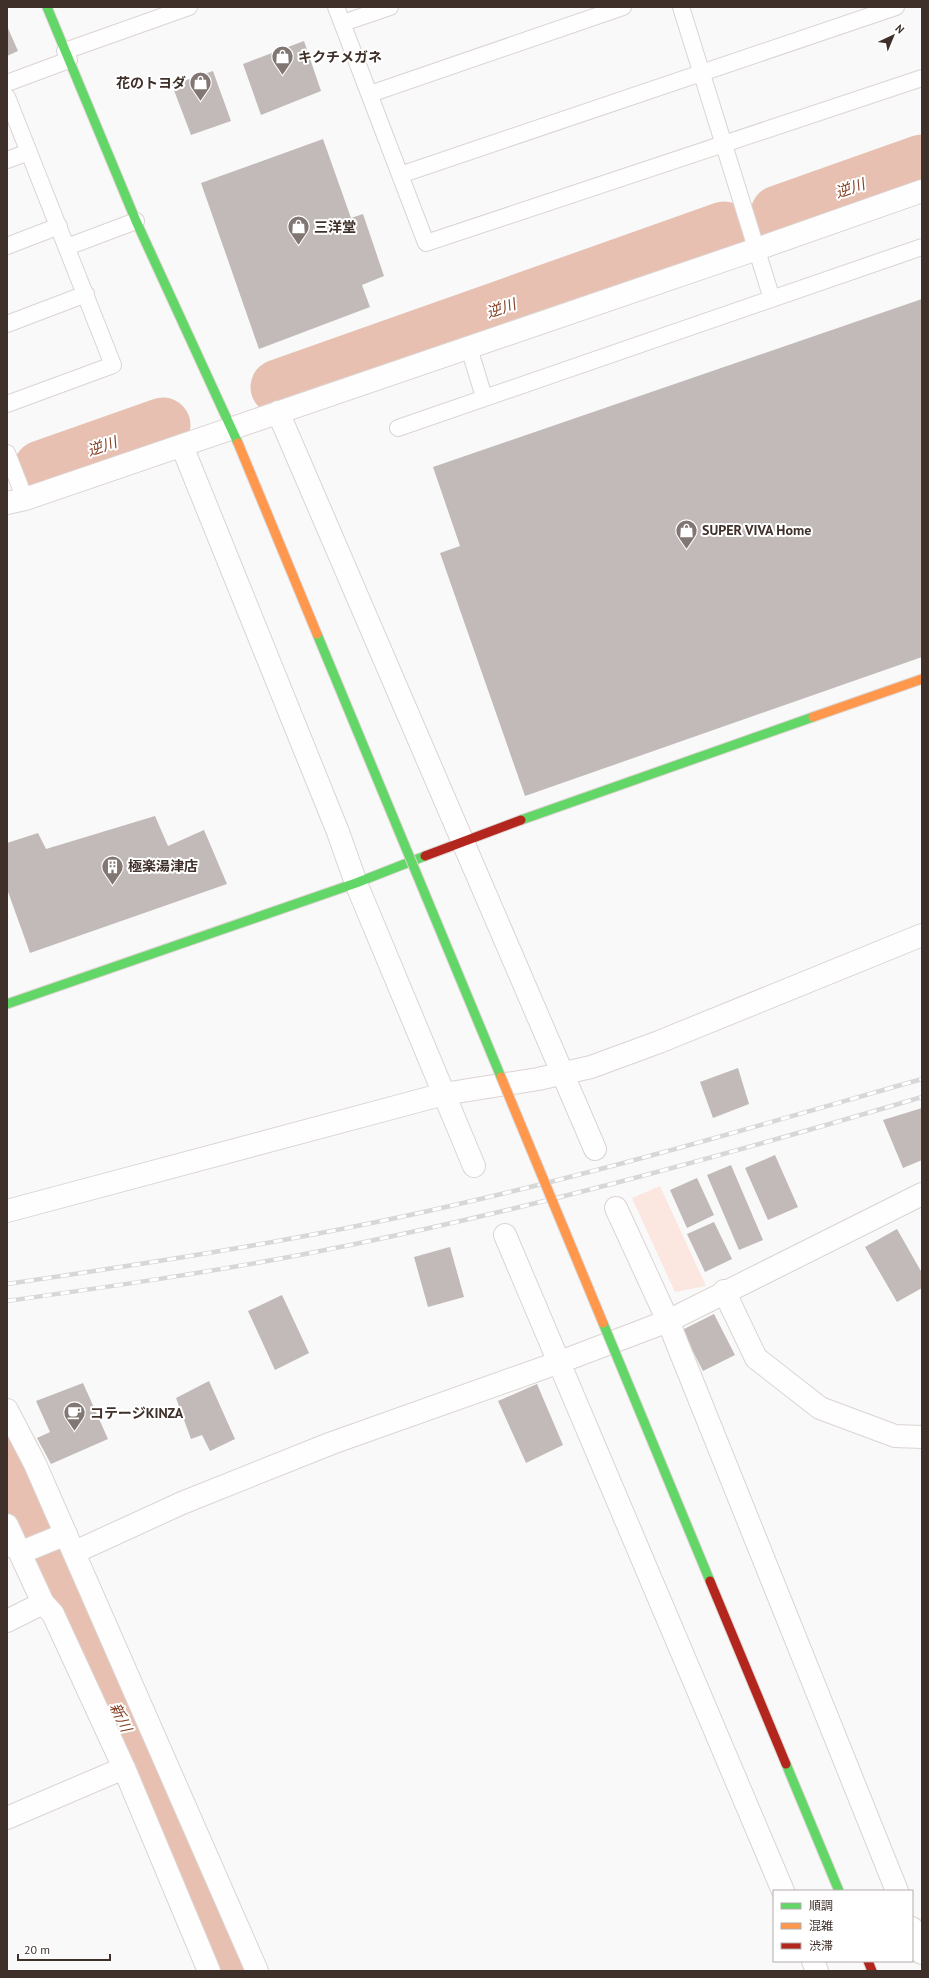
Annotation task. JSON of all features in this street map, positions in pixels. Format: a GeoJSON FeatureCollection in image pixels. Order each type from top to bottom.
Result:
{"type":"FeatureCollection","features":[{"type":"Feature","properties":{"kind":"street"},"geometry":{"type":"LineString","coordinates":[[47,7],[136,221],[235,436],[839,1890]]}},
{"type":"Feature","properties":{"kind":"street"},"geometry":{"type":"LineString","coordinates":[[16,500],[182,446],[235,436],[278,412],[469,348],[922,191]]}},
{"type":"Feature","properties":{"kind":"street"},"geometry":{"type":"LineString","coordinates":[[278,412],[595,1149]]}},
{"type":"Feature","properties":{"kind":"street"},"geometry":{"type":"LineString","coordinates":[[182,446],[338,832],[356,883],[474,1166]]}},
{"type":"Feature","properties":{"kind":"street"},"geometry":{"type":"LineString","coordinates":[[7,1004],[356,883],[462,841],[922,679]]}},
{"type":"Feature","properties":{"kind":"street"},"geometry":{"type":"LineString","coordinates":[[7,1211],[444,1094],[538,1079],[563,1072],[591,1067],[659,1042],[922,935]]}},
{"type":"Feature","properties":{"kind":"street"},"geometry":{"type":"LineString","coordinates":[[209,1971],[124,1768],[53,1614],[43,1603],[13,1542],[67,1541],[182,1503],[332,1443],[560,1362],[668,1321],[724,1291],[922,1194]]}},
{"type":"Feature","properties":{"kind":"street"},"geometry":{"type":"LineString","coordinates":[[616,1208],[668,1321],[897,1890]]}},
{"type":"Feature","properties":{"kind":"street"},"geometry":{"type":"LineString","coordinates":[[505,1234],[783,1890]]}},
{"type":"Feature","properties":{"kind":"street"},"geometry":{"type":"LineString","coordinates":[[724,1291],[756,1358],[820,1408],[895,1436],[922,1437]]}},
{"type":"Feature","properties":{"kind":"street"},"geometry":{"type":"LineString","coordinates":[[7,1410],[35,1464],[67,1541],[257,1971]]}},
{"type":"Feature","properties":{"kind":"street"},"geometry":{"type":"LineString","coordinates":[[7,1621],[43,1603]]}},
{"type":"Feature","properties":{"kind":"street"},"geometry":{"type":"LineString","coordinates":[[7,1818],[124,1768]]}},
{"type":"Feature","properties":{"kind":"street"},"geometry":{"type":"LineString","coordinates":[[913,1930],[922,1953]]}},
{"type":"Feature","properties":{"kind":"lane"},"geometry":{"type":"LineString","coordinates":[[7,83],[67,56],[190,7]]}},
{"type":"Feature","properties":{"kind":"lane"},"geometry":{"type":"LineString","coordinates":[[336,7],[426,243],[922,78]]}},
{"type":"Feature","properties":{"kind":"lane"},"geometry":{"type":"LineString","coordinates":[[343,23],[390,7]]}},
{"type":"Feature","properties":{"kind":"lane"},"geometry":{"type":"LineString","coordinates":[[370,94],[623,7]]}},
{"type":"Feature","properties":{"kind":"lane"},"geometry":{"type":"LineString","coordinates":[[681,7],[772,298]]}},
{"type":"Feature","properties":{"kind":"lane"},"geometry":{"type":"LineString","coordinates":[[400,175],[896,7]]}},
{"type":"Feature","properties":{"kind":"lane"},"geometry":{"type":"LineString","coordinates":[[7,96],[113,365],[7,404]]}},
{"type":"Feature","properties":{"kind":"lane"},"geometry":{"type":"LineString","coordinates":[[7,160],[29,152]]}},
{"type":"Feature","properties":{"kind":"lane"},"geometry":{"type":"LineString","coordinates":[[67,247],[136,221]]}},
{"type":"Feature","properties":{"kind":"lane"},"geometry":{"type":"LineString","coordinates":[[7,246],[59,226]]}},
{"type":"Feature","properties":{"kind":"lane"},"geometry":{"type":"LineString","coordinates":[[398,428],[922,247]]}},
{"type":"Feature","properties":{"kind":"lane"},"geometry":{"type":"LineString","coordinates":[[7,324],[86,294]]}},
{"type":"Feature","properties":{"kind":"lane"},"geometry":{"type":"LineString","coordinates":[[469,348],[484,398]]}},
{"type":"Feature","properties":{"kind":"lane"},"geometry":{"type":"LineString","coordinates":[[7,453],[14,471],[16,500]]}},
{"type":"Feature","properties":{"kind":"shaded area"},"geometry":{"type":"Polygon","coordinates":[[[660,1186],[706,1286],[675,1292],[632,1198],[660,1186]]]}},
{"type":"Feature","properties":{"kind":"building"},"geometry":{"type":"Polygon","coordinates":[[[7,26],[18,51],[7,56],[7,26]]]}},
{"type":"Feature","properties":{"kind":"building","name":"キクチメガネ"},"geometry":{"type":"Polygon","coordinates":[[[304,41],[321,91],[261,115],[243,64],[304,41]]]}},
{"type":"Feature","properties":{"kind":"building","name":"花のトヨダ"},"geometry":{"type":"Polygon","coordinates":[[[213,71],[231,121],[191,135],[172,85],[213,71]]]}},
{"type":"Feature","properties":{"kind":"building","name":"三洋堂"},"geometry":{"type":"Polygon","coordinates":[[[323,139],[351,218],[363,214],[384,276],[362,285],[370,307],[259,349],[201,183],[323,139]]]}},
{"type":"Feature","properties":{"kind":"building","name":"SUPER VIVA Home"},"geometry":{"type":"Polygon","coordinates":[[[922,299],[922,657],[525,796],[440,553],[460,546],[433,467],[922,299]]]}},
{"type":"Feature","properties":{"kind":"building","name":"極楽湯津店"},"geometry":{"type":"Polygon","coordinates":[[[155,816],[168,846],[204,830],[227,884],[30,953],[7,889],[7,843],[38,833],[46,849],[155,816]]]}},
{"type":"Feature","properties":{"kind":"building"},"geometry":{"type":"Polygon","coordinates":[[[738,1068],[749,1104],[713,1118],[700,1082],[738,1068]]]}},
{"type":"Feature","properties":{"kind":"building"},"geometry":{"type":"Polygon","coordinates":[[[922,1108],[922,1160],[903,1168],[883,1120],[922,1108]]]}},
{"type":"Feature","properties":{"kind":"building"},"geometry":{"type":"Polygon","coordinates":[[[775,1155],[798,1207],[768,1220],[745,1168],[775,1155]]]}},
{"type":"Feature","properties":{"kind":"building"},"geometry":{"type":"Polygon","coordinates":[[[731,1165],[763,1240],[739,1250],[707,1175],[731,1165]]]}},
{"type":"Feature","properties":{"kind":"building"},"geometry":{"type":"Polygon","coordinates":[[[697,1178],[714,1215],[687,1228],[670,1190],[697,1178]]]}},
{"type":"Feature","properties":{"kind":"building"},"geometry":{"type":"Polygon","coordinates":[[[714,1222],[732,1259],[705,1272],[687,1234],[714,1222]]]}},
{"type":"Feature","properties":{"kind":"building"},"geometry":{"type":"Polygon","coordinates":[[[897,1229],[922,1273],[922,1288],[897,1302],[865,1247],[897,1229]]]}},
{"type":"Feature","properties":{"kind":"building"},"geometry":{"type":"Polygon","coordinates":[[[450,1247],[464,1297],[428,1307],[414,1257],[450,1247]]]}},
{"type":"Feature","properties":{"kind":"building"},"geometry":{"type":"Polygon","coordinates":[[[282,1295],[309,1353],[275,1370],[248,1311],[282,1295]]]}},
{"type":"Feature","properties":{"kind":"building"},"geometry":{"type":"Polygon","coordinates":[[[714,1314],[735,1355],[703,1371],[682,1330],[714,1314]]]}},
{"type":"Feature","properties":{"kind":"building"},"geometry":{"type":"Polygon","coordinates":[[[209,1381],[235,1439],[210,1451],[202,1435],[191,1439],[176,1398],[209,1381]]]}},
{"type":"Feature","properties":{"kind":"building"},"geometry":{"type":"Polygon","coordinates":[[[83,1383],[108,1439],[51,1464],[37,1438],[50,1432],[36,1401],[83,1383]]]}},
{"type":"Feature","properties":{"kind":"building"},"geometry":{"type":"Polygon","coordinates":[[[537,1384],[563,1445],[526,1463],[498,1401],[537,1384]]]}},
{"type":"Feature","properties":{"kind":"waterway","name":"逆川"},"geometry":{"type":"LineString","coordinates":[[778,213],[922,162]]}},
{"type":"Feature","properties":{"kind":"waterway","name":"逆川"},"geometry":{"type":"LineString","coordinates":[[278,387],[724,229]]}},
{"type":"Feature","properties":{"kind":"waterway","name":"逆川"},"geometry":{"type":"LineString","coordinates":[[41,468],[163,425]]}},
{"type":"Feature","properties":{"kind":"waterway","name":"新川"},"geometry":{"type":"LineString","coordinates":[[7,1465],[52,1575],[140,1755],[229,1971]]}},
{"type":"Feature","properties":{"kind":"railway"},"geometry":{"type":"LineString","coordinates":[[7,1284],[301,1237],[418,1213],[588,1172],[755,1127],[922,1079]]}},
{"type":"Feature","properties":{"kind":"railway"},"geometry":{"type":"LineString","coordinates":[[7,1301],[268,1261],[461,1221],[615,1183],[922,1097]]}},
{"type":"Feature","properties":{"kind":"traffic: fast"},"geometry":{"type":"LineString","coordinates":[[47,7],[136,221],[238,443]]}},
{"type":"Feature","properties":{"kind":"traffic: fast"},"geometry":{"type":"LineString","coordinates":[[317,634],[501,1077]]}},
{"type":"Feature","properties":{"kind":"traffic: fast"},"geometry":{"type":"LineString","coordinates":[[521,820],[813,717]]}},
{"type":"Feature","properties":{"kind":"traffic: fast"},"geometry":{"type":"LineString","coordinates":[[7,1004],[356,883],[425,856]]}},
{"type":"Feature","properties":{"kind":"traffic: fast"},"geometry":{"type":"LineString","coordinates":[[603,1323],[710,1581]]}},
{"type":"Feature","properties":{"kind":"traffic: fast"},"geometry":{"type":"LineString","coordinates":[[786,1764],[839,1890]]}},
{"type":"Feature","properties":{"kind":"traffic: slow"},"geometry":{"type":"LineString","coordinates":[[238,443],[317,634]]}},
{"type":"Feature","properties":{"kind":"traffic: slow"},"geometry":{"type":"LineString","coordinates":[[813,717],[922,679]]}},
{"type":"Feature","properties":{"kind":"traffic: slow"},"geometry":{"type":"LineString","coordinates":[[501,1077],[603,1323]]}},
{"type":"Feature","properties":{"kind":"traffic: jam"},"geometry":{"type":"LineString","coordinates":[[425,856],[521,820]]}},
{"type":"Feature","properties":{"kind":"traffic: jam"},"geometry":{"type":"LineString","coordinates":[[710,1581],[786,1764]]}},
{"type":"Feature","properties":{"kind":"traffic: jam"},"geometry":{"type":"LineString","coordinates":[[868,1962],[872,1971]]}},
{"type":"Feature","properties":{"kind":"place","name":"キクチメガネ"},"geometry":{"type":"Point","coordinates":[282,76]}},
{"type":"Feature","properties":{"kind":"place","name":"花のトヨダ"},"geometry":{"type":"Point","coordinates":[201,102]}},
{"type":"Feature","properties":{"kind":"place","name":"三洋堂"},"geometry":{"type":"Point","coordinates":[299,246]}},
{"type":"Feature","properties":{"kind":"place","name":"SUPER VIVA Home"},"geometry":{"type":"Point","coordinates":[686,550]}},
{"type":"Feature","properties":{"kind":"place","name":"極楽湯津店"},"geometry":{"type":"Point","coordinates":[113,886]}},
{"type":"Feature","properties":{"kind":"place","name":"コテージKINZA"},"geometry":{"type":"Point","coordinates":[74,1432]}}]}
